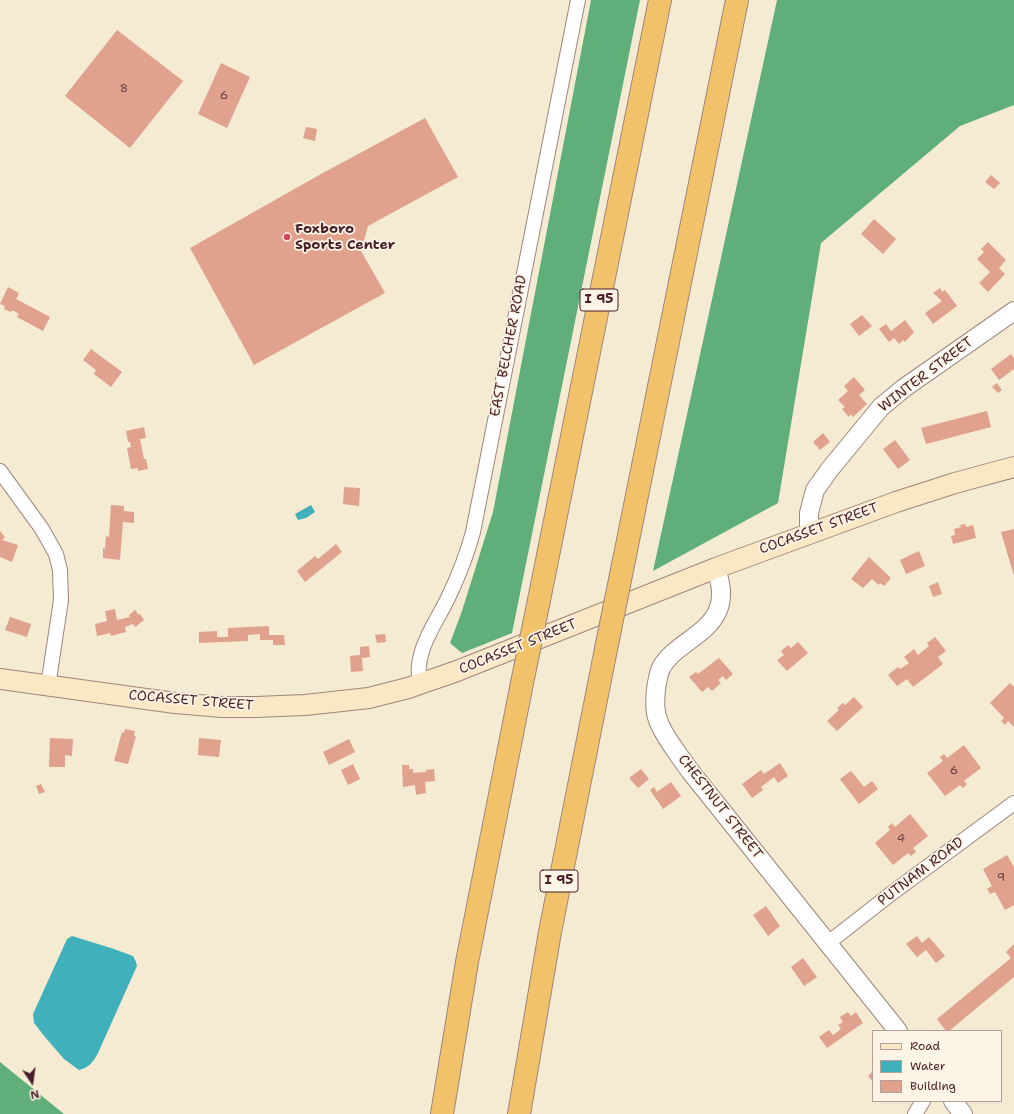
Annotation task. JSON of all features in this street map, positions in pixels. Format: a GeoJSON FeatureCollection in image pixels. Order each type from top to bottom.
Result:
{"type":"FeatureCollection","features":[{"type":"Feature","properties":{"kind":"highway","name":"I 95"},"geometry":{"type":"LineString","coordinates":[[442,1114],[467,962],[660,0]]}},
{"type":"Feature","properties":{"kind":"highway","name":"I 95"},"geometry":{"type":"LineString","coordinates":[[519,1114],[551,925],[737,0]]}},
{"type":"Feature","properties":{"kind":"main road","name":"COCASSET STREET"},"geometry":{"type":"LineString","coordinates":[[0,679],[175,703],[212,706],[250,707],[305,705],[351,701],[383,695],[465,668],[716,568],[809,533],[928,491],[1014,467]]}},
{"type":"Feature","properties":{"kind":"street","name":"EAST BELCHER ROAD"},"geometry":{"type":"LineString","coordinates":[[420,684],[419,667],[421,656],[429,634],[458,576],[473,532],[578,0]]}},
{"type":"Feature","properties":{"kind":"street","name":"WINTER STREET"},"geometry":{"type":"LineString","coordinates":[[809,533],[809,513],[815,490],[830,469],[881,407],[904,388],[1014,311]]}},
{"type":"Feature","properties":{"kind":"street"},"geometry":{"type":"LineString","coordinates":[[0,471],[42,529],[56,554],[60,570],[61,600],[48,686]]}},
{"type":"Feature","properties":{"kind":"street","name":"CHESTNUT STREET"},"geometry":{"type":"LineString","coordinates":[[716,568],[721,587],[719,609],[708,625],[668,659],[661,668],[658,679],[655,711],[665,735],[690,771],[897,1030]]}},
{"type":"Feature","properties":{"kind":"street","name":"PUTNAM ROAD"},"geometry":{"type":"LineString","coordinates":[[828,943],[892,893],[1014,803]]}},
{"type":"Feature","properties":{"kind":"street"},"geometry":{"type":"LineString","coordinates":[[915,1114],[922,1102]]}},
{"type":"Feature","properties":{"kind":"street"},"geometry":{"type":"LineString","coordinates":[[954,1102],[963,1114]]}},
{"type":"Feature","properties":{"kind":"green space"},"geometry":{"type":"Polygon","coordinates":[[[591,0],[640,0],[512,633],[462,653],[450,643],[462,611],[493,512],[591,0]]]}},
{"type":"Feature","properties":{"kind":"green space"},"geometry":{"type":"Polygon","coordinates":[[[777,0],[1014,0],[1014,105],[960,126],[821,243],[778,503],[653,571],[777,0]]]}},
{"type":"Feature","properties":{"kind":"green space"},"geometry":{"type":"Polygon","coordinates":[[[0,1062],[64,1114],[0,1114],[0,1062]]]}},
{"type":"Feature","properties":{"kind":"water"},"geometry":{"type":"Polygon","coordinates":[[[311,505],[315,512],[306,518],[298,520],[295,514],[311,505]]]}},
{"type":"Feature","properties":{"kind":"water"},"geometry":{"type":"Polygon","coordinates":[[[72,936],[133,956],[137,966],[98,1053],[90,1064],[79,1070],[64,1059],[45,1037],[34,1023],[33,1014],[67,939],[72,936]]]}},
{"type":"Feature","properties":{"kind":"building"},"geometry":{"type":"Polygon","coordinates":[[[117,30],[183,81],[130,148],[65,96],[117,30]]]}},
{"type":"Feature","properties":{"kind":"building"},"geometry":{"type":"Polygon","coordinates":[[[221,63],[250,77],[227,128],[198,114],[221,63]]]}},
{"type":"Feature","properties":{"kind":"building","name":"Foxboro Sports Center"},"geometry":{"type":"Polygon","coordinates":[[[425,118],[458,177],[368,226],[361,251],[385,293],[254,365],[190,248],[321,174],[425,118]]]}},
{"type":"Feature","properties":{"kind":"building"},"geometry":{"type":"Polygon","coordinates":[[[306,127],[317,129],[315,141],[303,138],[306,127]]]}},
{"type":"Feature","properties":{"kind":"building"},"geometry":{"type":"Polygon","coordinates":[[[991,175],[1000,183],[994,189],[985,182],[991,175]]]}},
{"type":"Feature","properties":{"kind":"building"},"geometry":{"type":"Polygon","coordinates":[[[874,219],[896,239],[883,254],[861,234],[874,219]]]}},
{"type":"Feature","properties":{"kind":"building"},"geometry":{"type":"Polygon","coordinates":[[[988,242],[1006,260],[999,268],[1005,274],[988,292],[979,283],[990,272],[977,259],[984,252],[981,249],[988,242]]]}},
{"type":"Feature","properties":{"kind":"building"},"geometry":{"type":"Polygon","coordinates":[[[8,287],[19,293],[16,299],[50,317],[43,331],[17,317],[19,314],[12,310],[11,312],[4,309],[5,306],[0,304],[8,287]]]}},
{"type":"Feature","properties":{"kind":"building"},"geometry":{"type":"Polygon","coordinates":[[[940,288],[942,292],[945,290],[957,306],[933,324],[925,313],[942,301],[933,293],[940,288]]]}},
{"type":"Feature","properties":{"kind":"building"},"geometry":{"type":"Polygon","coordinates":[[[862,315],[872,326],[859,336],[850,324],[862,315]]]}},
{"type":"Feature","properties":{"kind":"building"},"geometry":{"type":"Polygon","coordinates":[[[905,320],[914,332],[905,342],[903,340],[899,344],[894,338],[889,342],[879,329],[886,324],[891,331],[905,320]]]}},
{"type":"Feature","properties":{"kind":"building"},"geometry":{"type":"Polygon","coordinates":[[[91,349],[122,372],[111,387],[94,374],[96,370],[83,360],[91,349]]]}},
{"type":"Feature","properties":{"kind":"building"},"geometry":{"type":"Polygon","coordinates":[[[1011,354],[1014,358],[1014,369],[999,380],[991,369],[1011,354]]]}},
{"type":"Feature","properties":{"kind":"building"},"geometry":{"type":"Polygon","coordinates":[[[854,377],[865,390],[859,395],[867,404],[853,417],[851,414],[849,417],[842,409],[845,407],[838,400],[848,391],[844,386],[854,377]]]}},
{"type":"Feature","properties":{"kind":"building"},"geometry":{"type":"Polygon","coordinates":[[[997,383],[1002,390],[998,393],[992,387],[997,383]]]}},
{"type":"Feature","properties":{"kind":"building"},"geometry":{"type":"Polygon","coordinates":[[[987,411],[991,427],[926,444],[921,428],[987,411]]]}},
{"type":"Feature","properties":{"kind":"building"},"geometry":{"type":"Polygon","coordinates":[[[144,427],[146,438],[140,439],[144,459],[146,459],[148,469],[138,471],[138,468],[131,469],[127,448],[131,447],[130,442],[128,442],[126,431],[144,427]]]}},
{"type":"Feature","properties":{"kind":"building"},"geometry":{"type":"Polygon","coordinates":[[[823,433],[830,442],[820,450],[813,442],[823,433]]]}},
{"type":"Feature","properties":{"kind":"building"},"geometry":{"type":"Polygon","coordinates":[[[895,440],[910,460],[898,469],[883,449],[895,440]]]}},
{"type":"Feature","properties":{"kind":"building"},"geometry":{"type":"Polygon","coordinates":[[[344,487],[360,488],[359,506],[343,504],[344,487]]]}},
{"type":"Feature","properties":{"kind":"building"},"geometry":{"type":"Polygon","coordinates":[[[111,505],[124,506],[124,511],[134,512],[134,523],[123,522],[120,560],[103,558],[103,548],[105,549],[106,536],[109,537],[111,505]]]}},
{"type":"Feature","properties":{"kind":"building"},"geometry":{"type":"Polygon","coordinates":[[[965,524],[966,527],[973,525],[976,538],[953,544],[951,536],[955,535],[954,529],[965,524]]]}},
{"type":"Feature","properties":{"kind":"building"},"geometry":{"type":"Polygon","coordinates":[[[1014,529],[1014,576],[1001,532],[1014,529]]]}},
{"type":"Feature","properties":{"kind":"building"},"geometry":{"type":"Polygon","coordinates":[[[0,531],[5,537],[2,540],[18,545],[12,562],[0,557],[0,531]]]}},
{"type":"Feature","properties":{"kind":"building"},"geometry":{"type":"Polygon","coordinates":[[[336,544],[342,552],[305,582],[297,571],[315,556],[318,559],[336,544]]]}},
{"type":"Feature","properties":{"kind":"building"},"geometry":{"type":"Polygon","coordinates":[[[919,551],[925,566],[906,574],[900,560],[919,551]]]}},
{"type":"Feature","properties":{"kind":"building"},"geometry":{"type":"Polygon","coordinates":[[[869,557],[891,578],[884,586],[880,583],[879,585],[872,579],[863,588],[851,579],[869,557]]]}},
{"type":"Feature","properties":{"kind":"building"},"geometry":{"type":"Polygon","coordinates":[[[938,582],[942,594],[933,597],[929,586],[938,582]]]}},
{"type":"Feature","properties":{"kind":"building"},"geometry":{"type":"Polygon","coordinates":[[[115,609],[117,620],[130,617],[129,615],[135,610],[144,620],[135,627],[133,624],[125,627],[126,632],[111,636],[110,633],[97,636],[95,624],[107,621],[105,611],[115,609]]]}},
{"type":"Feature","properties":{"kind":"building"},"geometry":{"type":"Polygon","coordinates":[[[10,617],[31,624],[27,637],[5,630],[10,617]]]}},
{"type":"Feature","properties":{"kind":"building"},"geometry":{"type":"Polygon","coordinates":[[[269,626],[269,635],[284,635],[285,645],[273,645],[273,640],[260,640],[260,634],[248,635],[248,641],[199,643],[199,632],[217,631],[217,637],[228,637],[228,628],[269,626]]]}},
{"type":"Feature","properties":{"kind":"building"},"geometry":{"type":"Polygon","coordinates":[[[385,634],[386,642],[377,643],[375,635],[385,634]]]}},
{"type":"Feature","properties":{"kind":"building"},"geometry":{"type":"Polygon","coordinates":[[[935,637],[946,651],[938,657],[943,664],[913,687],[907,679],[897,686],[888,675],[898,667],[900,669],[909,663],[904,657],[914,649],[918,655],[929,646],[927,643],[935,637]]]}},
{"type":"Feature","properties":{"kind":"building"},"geometry":{"type":"Polygon","coordinates":[[[798,642],[808,653],[787,671],[777,660],[784,655],[781,651],[788,645],[791,648],[798,642]]]}},
{"type":"Feature","properties":{"kind":"building"},"geometry":{"type":"Polygon","coordinates":[[[369,646],[370,657],[362,658],[363,671],[351,672],[350,656],[360,655],[360,647],[369,646]]]}},
{"type":"Feature","properties":{"kind":"building"},"geometry":{"type":"Polygon","coordinates":[[[719,658],[733,674],[726,680],[723,676],[718,680],[721,683],[712,691],[708,687],[702,692],[689,677],[696,672],[698,674],[719,658]]]}},
{"type":"Feature","properties":{"kind":"building"},"geometry":{"type":"Polygon","coordinates":[[[1010,683],[1014,687],[1014,727],[1008,721],[1005,725],[1001,721],[1004,718],[990,703],[1010,683]]]}},
{"type":"Feature","properties":{"kind":"building"},"geometry":{"type":"Polygon","coordinates":[[[854,697],[863,707],[837,731],[827,721],[839,710],[837,708],[843,703],[845,705],[854,697]]]}},
{"type":"Feature","properties":{"kind":"building"},"geometry":{"type":"Polygon","coordinates":[[[125,729],[135,731],[134,736],[136,736],[128,764],[114,761],[122,732],[124,733],[125,729]]]}},
{"type":"Feature","properties":{"kind":"building"},"geometry":{"type":"Polygon","coordinates":[[[50,738],[73,739],[72,756],[65,755],[65,767],[49,767],[50,738]]]}},
{"type":"Feature","properties":{"kind":"building"},"geometry":{"type":"Polygon","coordinates":[[[199,738],[221,740],[219,757],[198,755],[199,738]]]}},
{"type":"Feature","properties":{"kind":"building"},"geometry":{"type":"Polygon","coordinates":[[[349,739],[355,752],[329,765],[323,752],[349,739]]]}},
{"type":"Feature","properties":{"kind":"building"},"geometry":{"type":"Polygon","coordinates":[[[964,745],[981,768],[964,781],[967,784],[963,788],[960,785],[945,796],[927,773],[943,761],[940,757],[944,754],[947,758],[964,745]]]}},
{"type":"Feature","properties":{"kind":"building"},"geometry":{"type":"Polygon","coordinates":[[[780,763],[788,776],[778,783],[774,777],[761,787],[763,790],[752,798],[742,784],[761,770],[764,774],[780,763]]]}},
{"type":"Feature","properties":{"kind":"building"},"geometry":{"type":"Polygon","coordinates":[[[353,764],[360,779],[348,785],[341,770],[353,764]]]}},
{"type":"Feature","properties":{"kind":"building"},"geometry":{"type":"Polygon","coordinates":[[[402,765],[409,765],[409,769],[413,769],[413,773],[426,772],[426,770],[434,769],[435,781],[425,782],[426,793],[416,795],[415,785],[403,787],[402,765]]]}},
{"type":"Feature","properties":{"kind":"building"},"geometry":{"type":"Polygon","coordinates":[[[641,769],[649,779],[638,788],[629,778],[641,769]]]}},
{"type":"Feature","properties":{"kind":"building"},"geometry":{"type":"Polygon","coordinates":[[[851,771],[864,787],[872,781],[878,789],[859,804],[840,779],[851,771]]]}},
{"type":"Feature","properties":{"kind":"building"},"geometry":{"type":"Polygon","coordinates":[[[671,782],[681,796],[663,809],[650,790],[654,787],[657,792],[671,782]]]}},
{"type":"Feature","properties":{"kind":"building"},"geometry":{"type":"Polygon","coordinates":[[[41,784],[45,792],[39,794],[36,786],[41,784]]]}},
{"type":"Feature","properties":{"kind":"building"},"geometry":{"type":"Polygon","coordinates":[[[910,814],[928,836],[913,848],[916,852],[911,856],[908,853],[893,865],[875,843],[890,830],[888,827],[892,823],[895,827],[910,814]]]}},
{"type":"Feature","properties":{"kind":"building"},"geometry":{"type":"Polygon","coordinates":[[[1007,855],[1014,867],[1014,905],[1005,910],[995,892],[990,894],[987,889],[992,886],[983,869],[1007,855]]]}},
{"type":"Feature","properties":{"kind":"building"},"geometry":{"type":"Polygon","coordinates":[[[766,906],[780,926],[768,936],[753,915],[766,906]]]}},
{"type":"Feature","properties":{"kind":"building"},"geometry":{"type":"Polygon","coordinates":[[[917,936],[922,943],[929,937],[945,956],[936,963],[926,950],[917,957],[906,944],[917,936]]]}},
{"type":"Feature","properties":{"kind":"building"},"geometry":{"type":"Polygon","coordinates":[[[1014,944],[1014,977],[950,1030],[945,1030],[937,1019],[1011,958],[1006,952],[1014,944]]]}},
{"type":"Feature","properties":{"kind":"building"},"geometry":{"type":"Polygon","coordinates":[[[803,958],[817,977],[804,986],[791,967],[803,958]]]}},
{"type":"Feature","properties":{"kind":"building"},"geometry":{"type":"Polygon","coordinates":[[[848,1012],[851,1016],[856,1012],[863,1023],[827,1048],[819,1037],[829,1030],[833,1035],[841,1029],[838,1025],[843,1022],[840,1017],[848,1012]]]}},
{"type":"Feature","properties":{"kind":"building"},"geometry":{"type":"Polygon","coordinates":[[[872,1072],[872,1081],[868,1076],[872,1072]]]}},
{"type":"Feature","properties":{"kind":"place","name":"Foxboro Sports Center"},"geometry":{"type":"Point","coordinates":[287,237]}}]}
